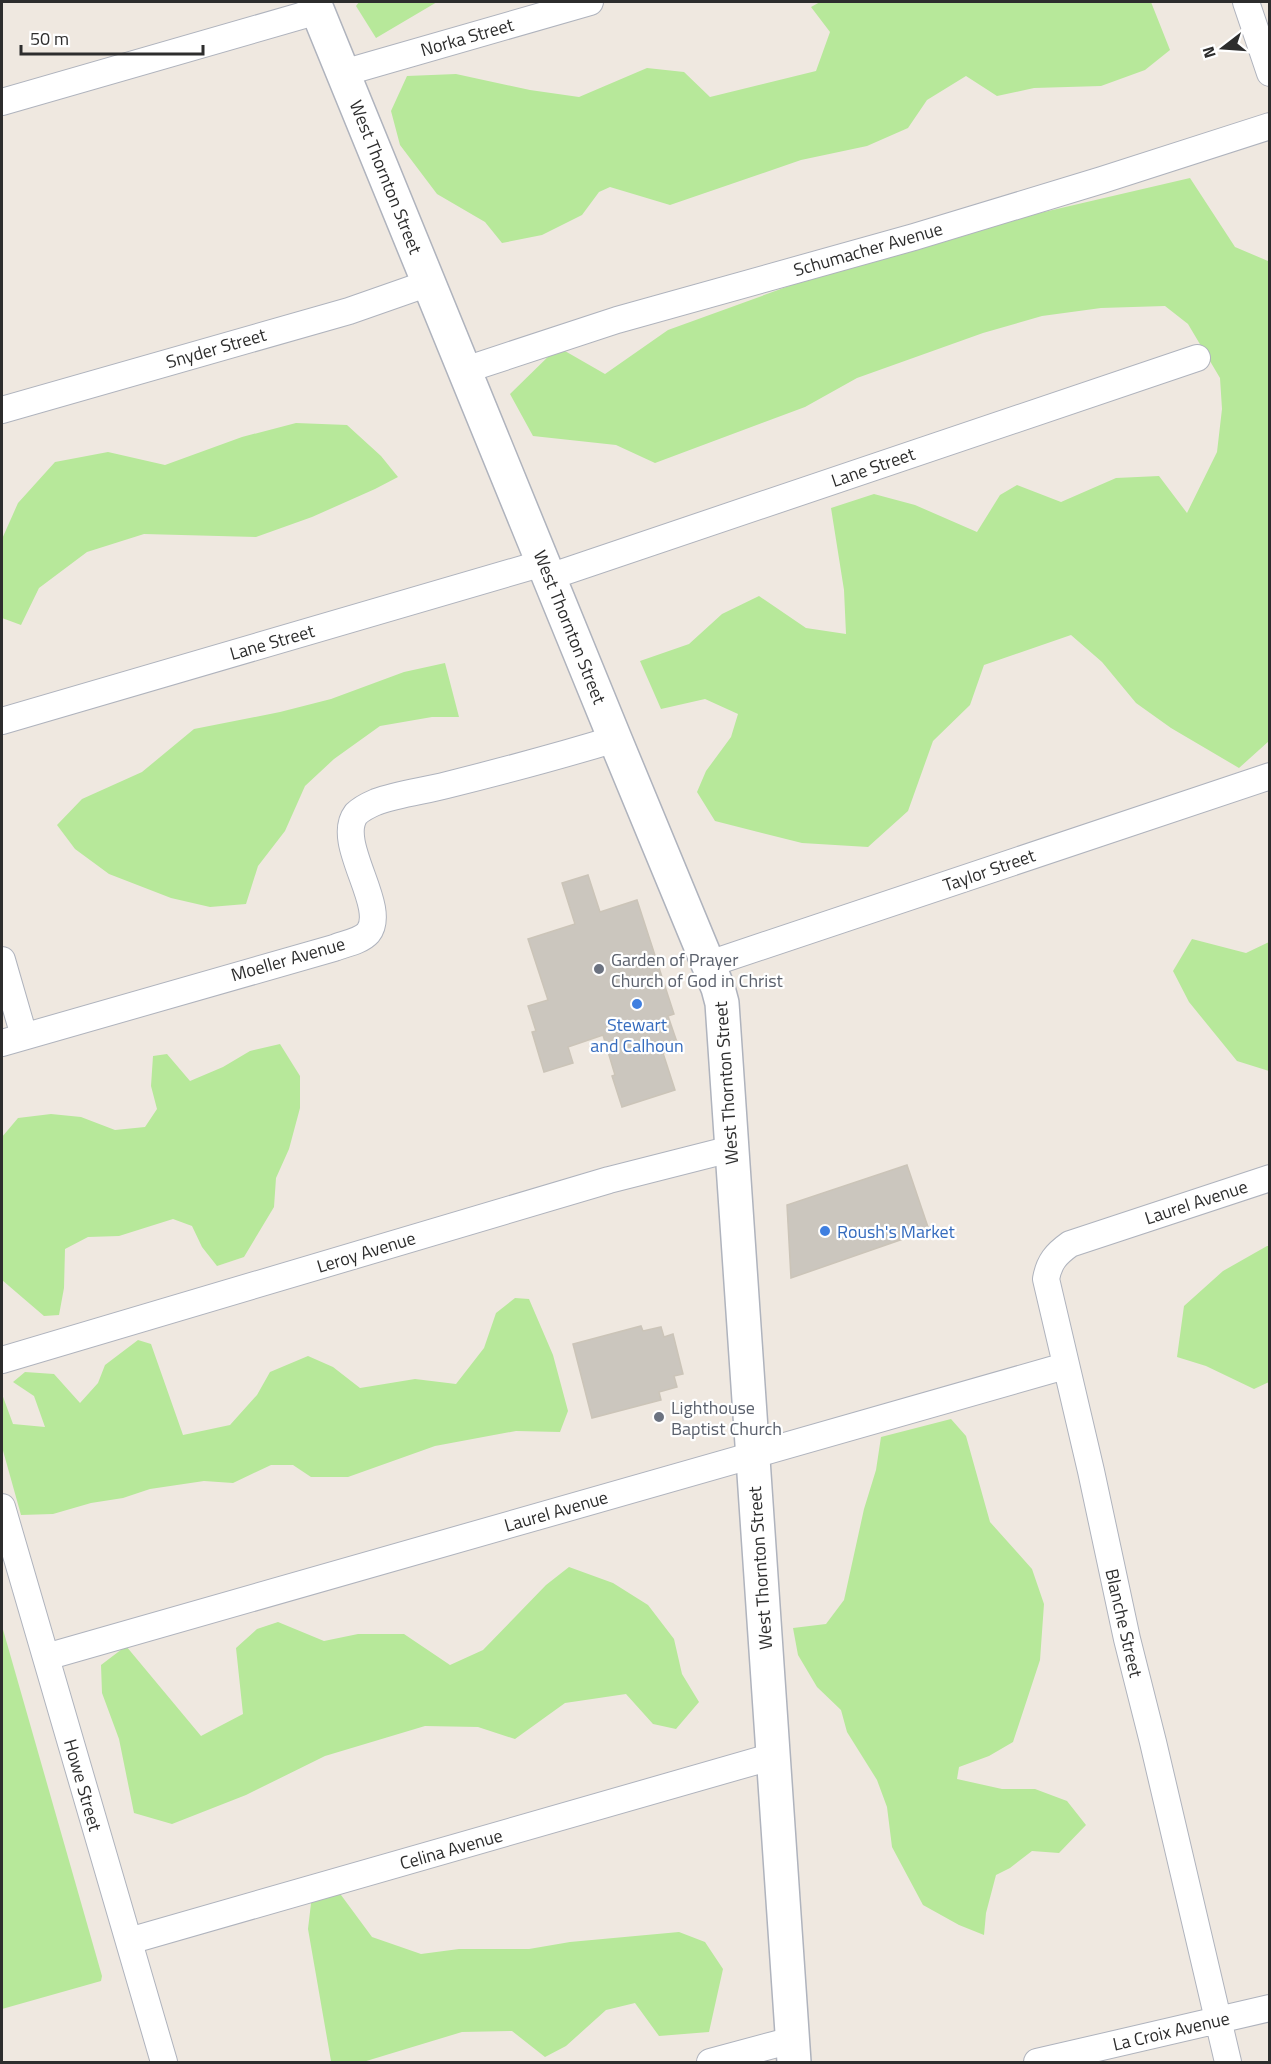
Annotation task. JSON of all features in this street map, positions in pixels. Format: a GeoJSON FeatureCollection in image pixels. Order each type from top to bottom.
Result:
{"type":"FeatureCollection","features":[{"type":"Feature","properties":{"kind":"main road","name":"West Thornton Street"},"geometry":{"type":"LineString","coordinates":[[316,6],[615,740],[709,964],[722,1003],[793,2051]]}},
{"type":"Feature","properties":{"kind":"street","name":"Norka Street"},"geometry":{"type":"LineString","coordinates":[[343,74],[590,2]]}},
{"type":"Feature","properties":{"kind":"street"},"geometry":{"type":"LineString","coordinates":[[1246,2],[1269,73]]}},
{"type":"Feature","properties":{"kind":"street"},"geometry":{"type":"LineString","coordinates":[[2,102],[316,6]]}},
{"type":"Feature","properties":{"kind":"street","name":"Schumacher Avenue"},"geometry":{"type":"LineString","coordinates":[[465,370],[617,320],[914,237],[1269,126]]}},
{"type":"Feature","properties":{"kind":"street","name":"Snyder Street"},"geometry":{"type":"LineString","coordinates":[[2,410],[349,311],[429,283]]}},
{"type":"Feature","properties":{"kind":"street","name":"Lane Street"},"geometry":{"type":"LineString","coordinates":[[2,720],[546,570],[1197,358]]}},
{"type":"Feature","properties":{"kind":"street","name":"Moeller Avenue"},"geometry":{"type":"LineString","coordinates":[[13,1039],[334,948],[363,937],[368,933],[372,924],[371,904],[352,843],[355,815],[362,809],[376,802],[615,740]]}},
{"type":"Feature","properties":{"kind":"street","name":"Taylor Street"},"geometry":{"type":"LineString","coordinates":[[709,964],[1269,776]]}},
{"type":"Feature","properties":{"kind":"street"},"geometry":{"type":"LineString","coordinates":[[2,960],[13,1039]]}},
{"type":"Feature","properties":{"kind":"street","name":"Leroy Avenue"},"geometry":{"type":"LineString","coordinates":[[2,1360],[609,1180],[731,1149]]}},
{"type":"Feature","properties":{"kind":"street","name":"Laurel Avenue"},"geometry":{"type":"LineString","coordinates":[[1122,1227],[1269,1178]]}},
{"type":"Feature","properties":{"kind":"street","name":"Blanche Street"},"geometry":{"type":"LineString","coordinates":[[1122,1227],[1070,1244],[1058,1253],[1048,1269],[1047,1287],[1091,1471],[1127,1639],[1228,2062]]}},
{"type":"Feature","properties":{"kind":"street","name":"Laurel Avenue"},"geometry":{"type":"LineString","coordinates":[[46,1657],[1065,1366]]}},
{"type":"Feature","properties":{"kind":"street","name":"Howe Street"},"geometry":{"type":"LineString","coordinates":[[2,1507],[164,2062]]}},
{"type":"Feature","properties":{"kind":"street","name":"Celina Avenue"},"geometry":{"type":"LineString","coordinates":[[129,1941],[774,1756]]}},
{"type":"Feature","properties":{"kind":"street","name":"La Croix Avenue"},"geometry":{"type":"LineString","coordinates":[[1036,2062],[1269,2008]]}},
{"type":"Feature","properties":{"kind":"street"},"geometry":{"type":"LineString","coordinates":[[710,2062],[793,2051]]}},
{"type":"Feature","properties":{"kind":"green space"},"geometry":{"type":"Polygon","coordinates":[[[359,2],[437,2],[376,38],[356,6],[359,2]]]}},
{"type":"Feature","properties":{"kind":"green space"},"geometry":{"type":"Polygon","coordinates":[[[820,2],[1151,2],[1170,50],[1145,70],[1101,86],[1034,88],[997,96],[966,76],[927,100],[908,128],[867,146],[801,160],[670,205],[610,187],[599,192],[582,215],[542,235],[502,243],[485,222],[437,194],[400,145],[391,111],[407,76],[456,74],[530,90],[579,97],[647,68],[684,72],[710,97],[816,71],[830,32],[811,7],[820,2]]]}},
{"type":"Feature","properties":{"kind":"green space"},"geometry":{"type":"Polygon","coordinates":[[[1190,178],[1235,247],[1268,261],[1270,275],[1269,741],[1239,768],[1171,728],[1136,703],[1102,662],[1071,635],[984,665],[970,705],[933,741],[908,811],[868,847],[802,843],[715,821],[697,792],[706,771],[731,737],[738,714],[705,699],[661,709],[640,661],[689,644],[722,614],[759,596],[806,628],[846,634],[844,590],[831,508],[874,494],[915,505],[977,532],[1000,495],[1017,485],[1061,502],[1116,478],[1159,476],[1187,513],[1217,452],[1222,409],[1220,378],[1188,324],[1165,306],[1101,308],[1042,316],[983,333],[857,378],[805,407],[655,463],[616,445],[533,436],[510,394],[558,347],[605,374],[668,330],[836,269],[1009,220],[1190,178]]]}},
{"type":"Feature","properties":{"kind":"green space"},"geometry":{"type":"Polygon","coordinates":[[[296,423],[347,425],[381,456],[398,477],[312,517],[256,537],[144,534],[87,552],[39,588],[21,625],[2,618],[2,539],[18,503],[55,462],[108,452],[165,465],[242,437],[296,423]]]}},
{"type":"Feature","properties":{"kind":"green space"},"geometry":{"type":"Polygon","coordinates":[[[445,663],[459,717],[432,717],[380,726],[334,759],[305,786],[285,831],[258,866],[246,904],[210,907],[171,898],[109,874],[75,849],[57,825],[82,799],[142,772],[194,729],[331,699],[404,672],[445,663]]]}},
{"type":"Feature","properties":{"kind":"green space"},"geometry":{"type":"Polygon","coordinates":[[[1192,939],[1246,953],[1269,942],[1269,1071],[1237,1061],[1189,1002],[1173,971],[1192,939]]]}},
{"type":"Feature","properties":{"kind":"green space"},"geometry":{"type":"Polygon","coordinates":[[[280,1044],[300,1076],[300,1108],[289,1149],[276,1178],[274,1207],[244,1257],[217,1266],[202,1247],[192,1226],[173,1219],[119,1236],[88,1237],[65,1249],[64,1288],[59,1315],[44,1316],[2,1280],[2,1137],[18,1118],[51,1114],[81,1117],[115,1130],[145,1127],[157,1109],[151,1086],[153,1056],[167,1054],[190,1081],[223,1067],[250,1051],[280,1044]]]}},
{"type":"Feature","properties":{"kind":"green space"},"geometry":{"type":"Polygon","coordinates":[[[1269,1246],[1269,1382],[1254,1389],[1206,1366],[1177,1357],[1184,1306],[1223,1271],[1269,1246]]]}},
{"type":"Feature","properties":{"kind":"green space"},"geometry":{"type":"Polygon","coordinates":[[[515,1298],[529,1299],[553,1355],[568,1411],[560,1432],[516,1431],[435,1446],[348,1477],[311,1477],[293,1465],[271,1465],[233,1483],[204,1481],[150,1489],[123,1498],[91,1503],[53,1514],[21,1515],[2,1447],[2,1394],[13,1424],[45,1427],[34,1396],[13,1382],[25,1372],[54,1374],[80,1403],[98,1383],[105,1365],[138,1340],[151,1344],[183,1435],[230,1425],[257,1395],[270,1372],[308,1356],[333,1367],[360,1388],[415,1379],[456,1384],[484,1348],[496,1313],[515,1298]]]}},
{"type":"Feature","properties":{"kind":"green space"},"geometry":{"type":"Polygon","coordinates":[[[951,1419],[966,1436],[990,1522],[1032,1569],[1044,1604],[1040,1660],[1013,1742],[989,1756],[959,1767],[957,1779],[1002,1789],[1035,1789],[1067,1801],[1086,1825],[1059,1853],[1032,1851],[1010,1868],[996,1875],[986,1913],[984,1935],[959,1925],[923,1905],[892,1847],[887,1807],[877,1780],[847,1732],[841,1710],[817,1687],[798,1655],[793,1628],[826,1624],[844,1600],[864,1509],[876,1470],[881,1437],[951,1419]]]}},
{"type":"Feature","properties":{"kind":"green space"},"geometry":{"type":"Polygon","coordinates":[[[569,1567],[613,1583],[648,1605],[674,1639],[682,1674],[699,1702],[676,1729],[653,1724],[626,1694],[565,1703],[515,1739],[478,1727],[425,1726],[325,1756],[246,1795],[172,1824],[134,1813],[119,1739],[102,1693],[101,1665],[126,1646],[201,1736],[243,1714],[236,1648],[257,1629],[278,1622],[324,1641],[358,1634],[404,1634],[450,1665],[483,1650],[546,1585],[569,1567]]]}},
{"type":"Feature","properties":{"kind":"green space"},"geometry":{"type":"Polygon","coordinates":[[[2,1626],[102,1976],[101,1981],[2,2009],[2,1626]]]}},
{"type":"Feature","properties":{"kind":"green space"},"geometry":{"type":"Polygon","coordinates":[[[312,1895],[341,1895],[372,1937],[421,1954],[459,1949],[529,1949],[570,1942],[679,1932],[705,1942],[723,1969],[709,2032],[659,2036],[635,2003],[606,2010],[566,2046],[545,2057],[512,2031],[462,2032],[363,2062],[331,2061],[308,1929],[312,1895]]]}},
{"type":"Feature","properties":{"kind":"building","name":"Garden of Prayer Church of God in Christ"},"geometry":{"type":"Polygon","coordinates":[[[588,875],[600,912],[637,900],[674,1014],[668,1016],[679,1048],[663,1053],[675,1090],[622,1107],[603,1035],[568,1047],[573,1063],[544,1072],[532,1032],[536,1031],[528,1006],[548,1000],[528,939],[575,924],[562,883],[588,875]]]}},
{"type":"Feature","properties":{"kind":"building"},"geometry":{"type":"Polygon","coordinates":[[[907,1165],[929,1230],[791,1278],[787,1205],[907,1165]]]}},
{"type":"Feature","properties":{"kind":"building"},"geometry":{"type":"Polygon","coordinates":[[[641,1326],[643,1331],[661,1327],[664,1337],[673,1334],[683,1374],[674,1376],[677,1387],[659,1392],[661,1400],[592,1418],[573,1344],[641,1326]]]}},
{"type":"Feature","properties":{"kind":"place","name":"Garden of Prayer Church of God in Christ"},"geometry":{"type":"Point","coordinates":[599,969]}},
{"type":"Feature","properties":{"kind":"place","name":"Stewart and Calhoun"},"geometry":{"type":"Point","coordinates":[637,1004]}},
{"type":"Feature","properties":{"kind":"place","name":"Roush's Market"},"geometry":{"type":"Point","coordinates":[825,1231]}},
{"type":"Feature","properties":{"kind":"place","name":"Lighthouse Baptist Church"},"geometry":{"type":"Point","coordinates":[659,1417]}}]}
